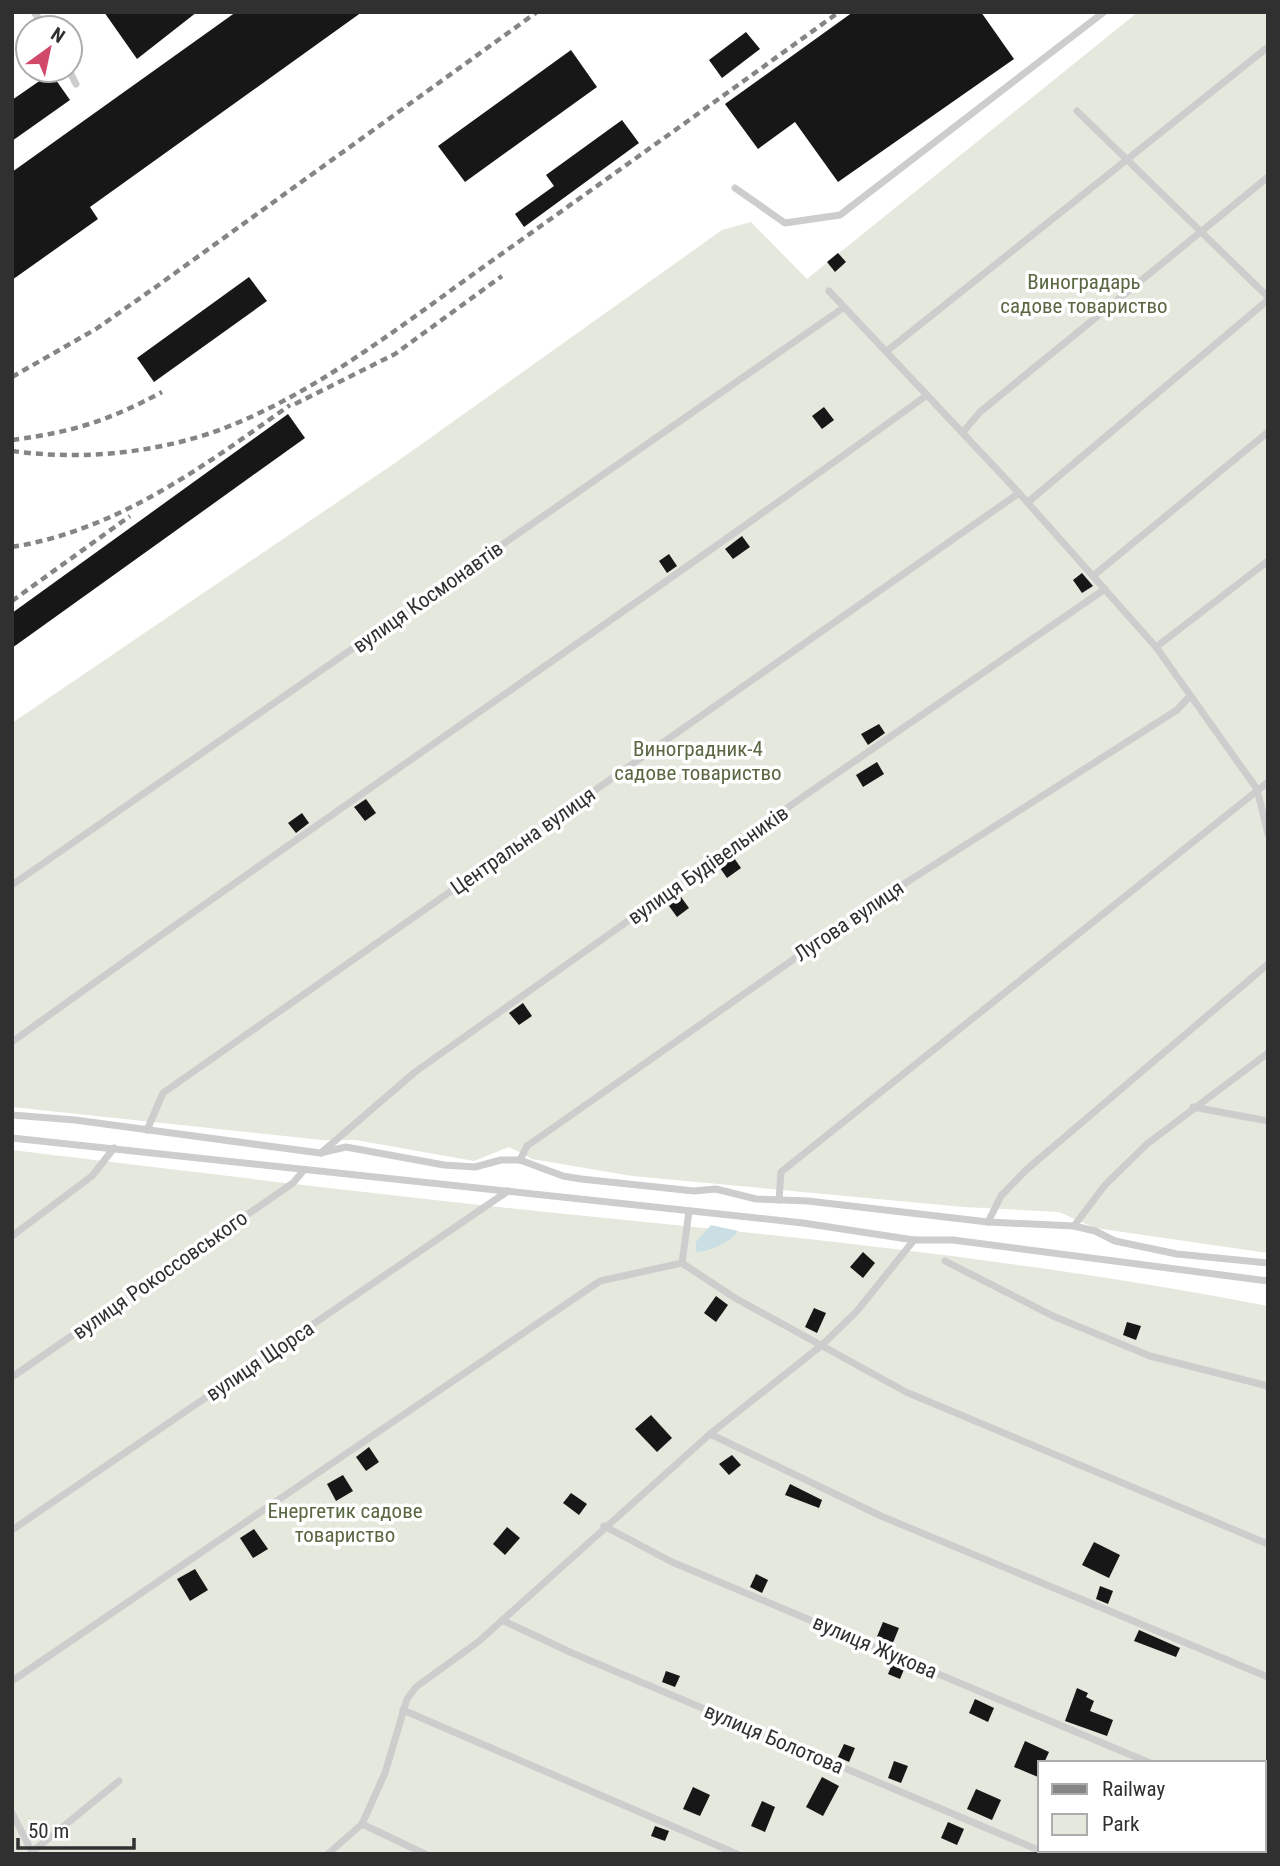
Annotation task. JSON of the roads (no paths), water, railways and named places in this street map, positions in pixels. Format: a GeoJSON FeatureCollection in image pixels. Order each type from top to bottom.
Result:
{"type":"FeatureCollection","features":[{"type":"Feature","properties":{"kind":"lane"},"geometry":{"type":"LineString","coordinates":[[735,188],[785,223],[840,215],[1104,12]]}},
{"type":"Feature","properties":{"kind":"lane"},"geometry":{"type":"LineString","coordinates":[[887,351],[1268,47]]}},
{"type":"Feature","properties":{"kind":"lane"},"geometry":{"type":"LineString","coordinates":[[1028,502],[1268,298],[1076,111]]}},
{"type":"Feature","properties":{"kind":"lane"},"geometry":{"type":"LineString","coordinates":[[963,432],[980,412],[1268,177]]}},
{"type":"Feature","properties":{"kind":"lane"},"geometry":{"type":"LineString","coordinates":[[829,291],[843,309],[887,351],[1028,502],[1156,647],[1257,789],[1268,834]]}},
{"type":"Feature","properties":{"kind":"lane","name":"вулиця Космонавтів"},"geometry":{"type":"LineString","coordinates":[[12,885],[843,309]]}},
{"type":"Feature","properties":{"kind":"lane"},"geometry":{"type":"LineString","coordinates":[[12,1042],[343,805],[767,512],[927,395]]}},
{"type":"Feature","properties":{"kind":"lane"},"geometry":{"type":"LineString","coordinates":[[1093,576],[1268,432]]}},
{"type":"Feature","properties":{"kind":"lane","name":"Центральна вулиця"},"geometry":{"type":"LineString","coordinates":[[147,1130],[163,1093],[1019,493]]}},
{"type":"Feature","properties":{"kind":"lane"},"geometry":{"type":"LineString","coordinates":[[1156,647],[1268,561]]}},
{"type":"Feature","properties":{"kind":"lane","name":"вулиця Будівельників"},"geometry":{"type":"LineString","coordinates":[[320,1153],[415,1072],[807,794],[1105,589]]}},
{"type":"Feature","properties":{"kind":"lane","name":"Лугова вулиця"},"geometry":{"type":"LineString","coordinates":[[520,1160],[527,1146],[860,912],[1177,709],[1191,696]]}},
{"type":"Feature","properties":{"kind":"lane"},"geometry":{"type":"LineString","coordinates":[[779,1200],[781,1172],[1268,782]]}},
{"type":"Feature","properties":{"kind":"lane"},"geometry":{"type":"LineString","coordinates":[[988,1222],[1001,1196],[1026,1170],[1268,964]]}},
{"type":"Feature","properties":{"kind":"lane"},"geometry":{"type":"LineString","coordinates":[[1074,1226],[1125,1164],[1193,1107],[1268,1053]]}},
{"type":"Feature","properties":{"kind":"lane"},"geometry":{"type":"LineString","coordinates":[[1193,1107],[1268,1121]]}},
{"type":"Feature","properties":{"kind":"lane"},"geometry":{"type":"LineString","coordinates":[[12,1115],[75,1120],[320,1153],[346,1147],[444,1165],[475,1167],[501,1160],[520,1160],[563,1176],[581,1179],[694,1191],[716,1189],[755,1199],[988,1222],[1074,1226],[1095,1231],[1115,1241],[1177,1254],[1268,1263]]}},
{"type":"Feature","properties":{"kind":"lane"},"geometry":{"type":"LineString","coordinates":[[12,1138],[803,1223],[914,1240],[953,1240],[1024,1248],[1268,1281]]}},
{"type":"Feature","properties":{"kind":"lane"},"geometry":{"type":"LineString","coordinates":[[12,1236],[92,1176],[114,1149]]}},
{"type":"Feature","properties":{"kind":"lane","name":"вулиця Рокоссовського"},"geometry":{"type":"LineString","coordinates":[[12,1377],[293,1183],[304,1170]]}},
{"type":"Feature","properties":{"kind":"lane","name":"вулиця Щорса"},"geometry":{"type":"LineString","coordinates":[[12,1530],[508,1191]]}},
{"type":"Feature","properties":{"kind":"lane"},"geometry":{"type":"LineString","coordinates":[[682,1263],[689,1211]]}},
{"type":"Feature","properties":{"kind":"lane"},"geometry":{"type":"LineString","coordinates":[[328,1854],[362,1824],[385,1773],[403,1710],[416,1687],[502,1620],[709,1434],[822,1345],[857,1311],[914,1240]]}},
{"type":"Feature","properties":{"kind":"lane"},"geometry":{"type":"LineString","coordinates":[[945,1261],[1053,1316],[1150,1356],[1268,1386]]}},
{"type":"Feature","properties":{"kind":"lane"},"geometry":{"type":"LineString","coordinates":[[682,1263],[704,1280],[906,1392],[1268,1544]]}},
{"type":"Feature","properties":{"kind":"lane"},"geometry":{"type":"LineString","coordinates":[[12,1681],[600,1281],[682,1263]]}},
{"type":"Feature","properties":{"kind":"lane"},"geometry":{"type":"LineString","coordinates":[[709,1434],[881,1516],[1268,1677]]}},
{"type":"Feature","properties":{"kind":"lane","name":"вулиця Жукова"},"geometry":{"type":"LineString","coordinates":[[604,1526],[672,1562],[1145,1761]]}},
{"type":"Feature","properties":{"kind":"lane","name":"вулиця Болотова"},"geometry":{"type":"LineString","coordinates":[[502,1620],[609,1669],[1038,1850]]}},
{"type":"Feature","properties":{"kind":"lane"},"geometry":{"type":"LineString","coordinates":[[403,1710],[737,1854]]}},
{"type":"Feature","properties":{"kind":"lane"},"geometry":{"type":"LineString","coordinates":[[12,1813],[33,1853],[119,1781]]}},
{"type":"Feature","properties":{"kind":"lane"},"geometry":{"type":"LineString","coordinates":[[362,1824],[425,1854]]}},
{"type":"Feature","properties":{"kind":"railway"},"geometry":{"type":"LineString","coordinates":[[12,377],[96,329],[537,12]]}},
{"type":"Feature","properties":{"kind":"railway"},"geometry":{"type":"LineString","coordinates":[[12,451],[88,455],[162,446],[211,433],[284,401],[388,336],[839,12]]}},
{"type":"Feature","properties":{"kind":"railway"},"geometry":{"type":"LineString","coordinates":[[295,404],[395,354],[502,276]]}},
{"type":"Feature","properties":{"kind":"railway"},"geometry":{"type":"LineString","coordinates":[[12,440],[90,424],[162,392]]}},
{"type":"Feature","properties":{"kind":"railway"},"geometry":{"type":"LineString","coordinates":[[12,547],[51,539],[124,511],[225,451],[290,405]]}},
{"type":"Feature","properties":{"kind":"railway"},"geometry":{"type":"LineString","coordinates":[[12,601],[130,516]]}},
{"type":"Feature","properties":{"kind":"park label","name":"Виноградарь садове товариство"},"geometry":{"type":"Point","coordinates":[1084,294]}},
{"type":"Feature","properties":{"kind":"park label","name":"Виноградник-4 садове товариство"},"geometry":{"type":"Point","coordinates":[698,761]}},
{"type":"Feature","properties":{"kind":"park label","name":"Енергетик садове товариство"},"geometry":{"type":"Point","coordinates":[345,1523]}}]}
